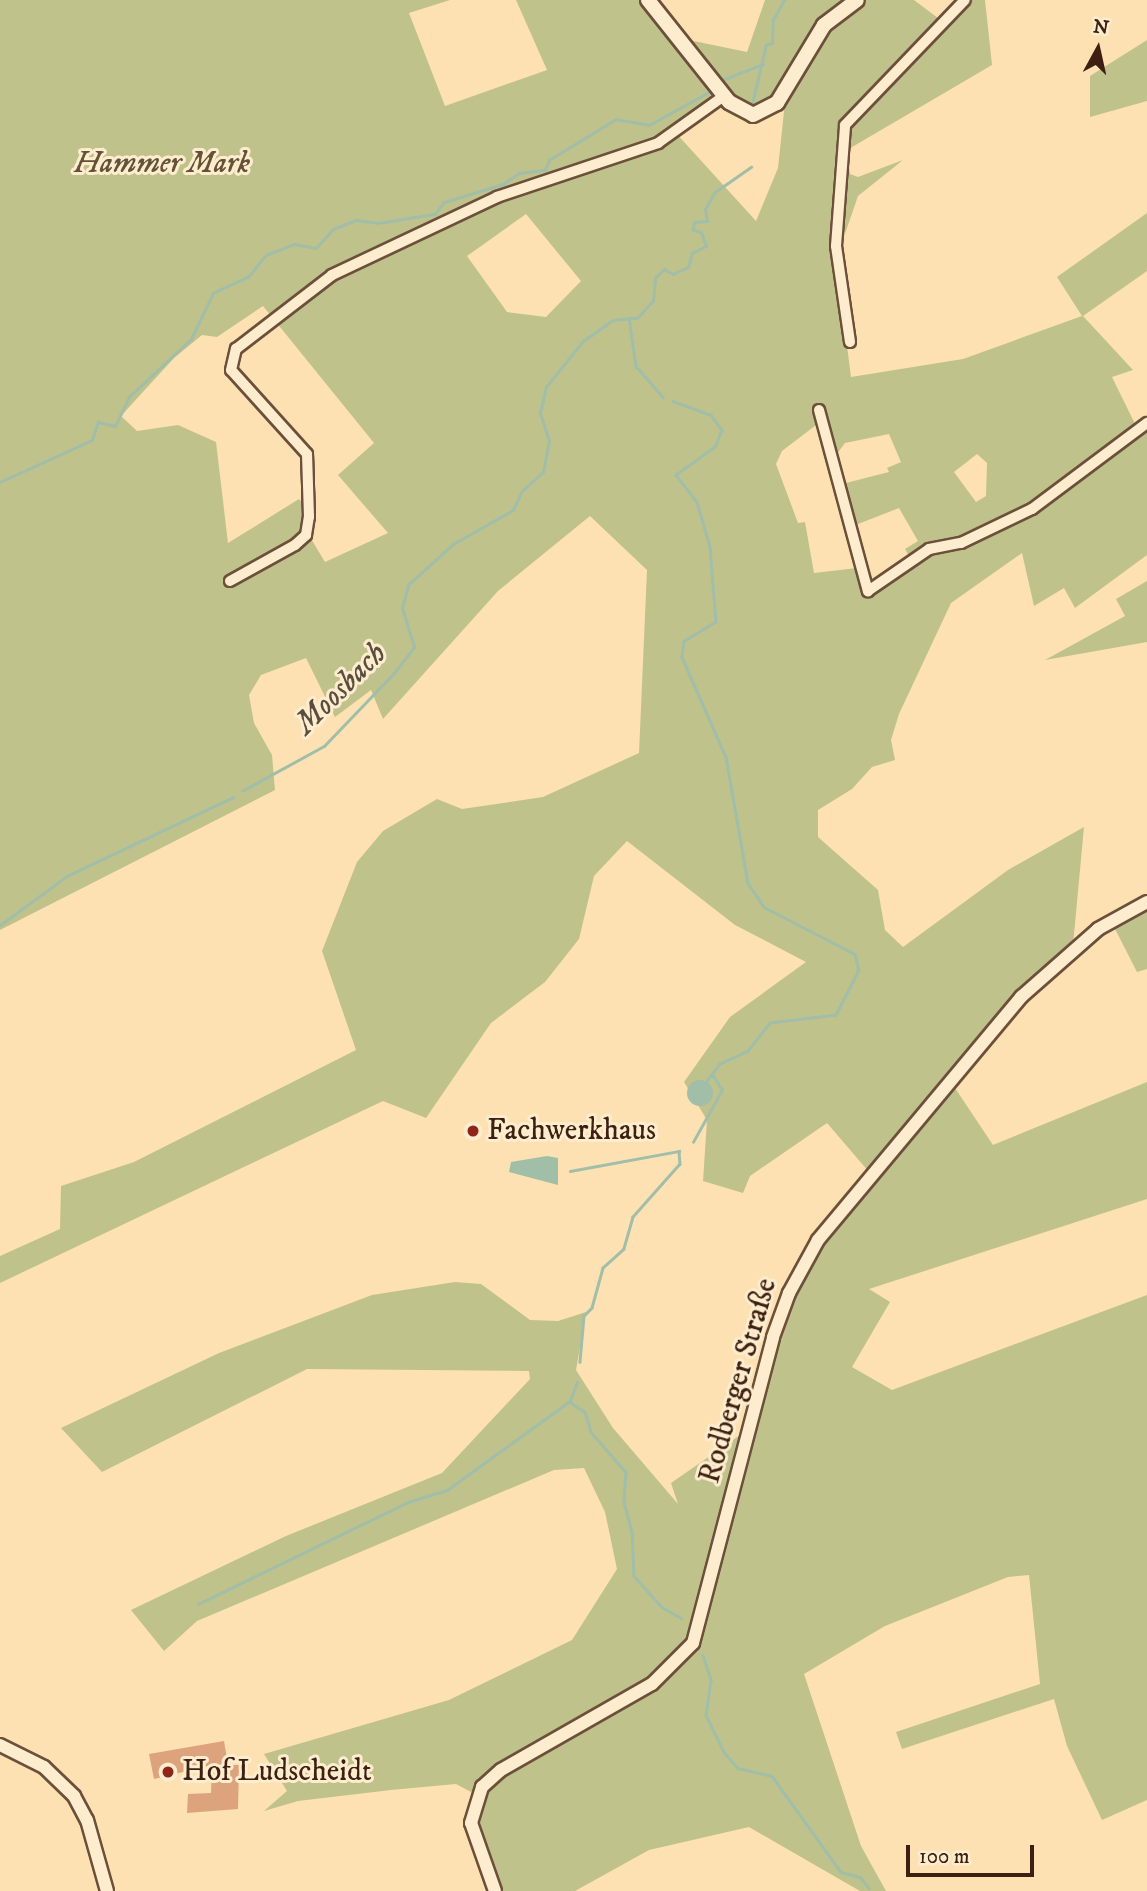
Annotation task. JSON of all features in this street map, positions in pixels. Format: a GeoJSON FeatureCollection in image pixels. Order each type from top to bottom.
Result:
{"type":"FeatureCollection","features":[{"type":"Feature","properties":{"kind":"main road"},"geometry":{"type":"LineString","coordinates":[[648,0],[724,96],[749,115],[772,107],[792,85],[824,25],[857,0]]}},
{"type":"Feature","properties":{"kind":"street"},"geometry":{"type":"LineString","coordinates":[[849,342],[836,246],[845,125],[965,0]]}},
{"type":"Feature","properties":{"kind":"street"},"geometry":{"type":"LineString","coordinates":[[230,581],[295,545],[306,535],[309,517],[307,454],[231,370],[236,349],[332,275],[497,197],[658,143],[724,96]]}},
{"type":"Feature","properties":{"kind":"street"},"geometry":{"type":"LineString","coordinates":[[819,410],[868,591],[929,549],[961,543],[1032,509],[1147,423]]}},
{"type":"Feature","properties":{"kind":"street","name":"Rodberger Straße"},"geometry":{"type":"LineString","coordinates":[[495,1891],[471,1823],[482,1787],[501,1770],[652,1684],[693,1643],[776,1330],[818,1240],[1021,997],[1098,929],[1147,902]]}},
{"type":"Feature","properties":{"kind":"street"},"geometry":{"type":"LineString","coordinates":[[0,1745],[44,1767],[74,1796],[87,1820],[107,1891]]}},
{"type":"Feature","properties":{"kind":"green space","name":"Hammer Mark"},"geometry":{"type":"Polygon","coordinates":[[[0,0],[450,0],[409,13],[445,106],[547,70],[516,0],[642,0],[720,96],[675,132],[756,221],[778,168],[785,102],[829,23],[862,0],[914,0],[946,24],[969,0],[985,0],[992,65],[847,150],[850,174],[858,177],[903,160],[858,196],[836,260],[851,377],[963,359],[1082,316],[1057,277],[1147,213],[1147,271],[1083,316],[1133,370],[1112,377],[1138,430],[1147,425],[1147,555],[1075,608],[1064,588],[1034,606],[1022,553],[951,603],[899,714],[891,740],[895,760],[872,767],[852,789],[818,810],[818,837],[878,890],[885,930],[903,947],[1008,870],[1084,827],[1073,945],[869,1172],[827,1123],[750,1176],[743,1193],[703,1181],[707,1120],[684,1082],[730,1017],[806,962],[735,925],[627,841],[594,876],[579,939],[545,982],[491,1023],[426,1118],[383,1101],[0,1283],[0,1256],[60,1229],[61,1186],[134,1162],[356,1050],[322,951],[357,862],[383,831],[437,799],[462,809],[543,797],[639,753],[647,570],[590,516],[498,591],[383,719],[371,690],[335,717],[306,658],[261,675],[249,695],[254,723],[272,755],[275,790],[0,930],[0,0]],[[526,214],[467,256],[507,312],[546,317],[581,281],[526,214]],[[263,306],[217,337],[202,335],[174,358],[121,416],[137,431],[178,425],[216,442],[228,543],[299,499],[307,509],[307,532],[325,562],[388,533],[338,475],[374,443],[263,306]],[[820,422],[782,451],[776,464],[798,523],[805,522],[814,573],[857,568],[820,422]],[[889,434],[845,443],[836,455],[842,484],[889,472],[887,468],[901,462],[889,434]],[[977,454],[954,472],[976,502],[986,496],[987,463],[977,454]],[[899,508],[853,526],[866,584],[874,587],[910,558],[905,549],[918,541],[899,508]]]}},
{"type":"Feature","properties":{"kind":"green space"},"geometry":{"type":"Polygon","coordinates":[[[765,0],[846,0],[812,33],[768,104],[756,108],[727,93],[684,39],[747,52],[765,0]]]}},
{"type":"Feature","properties":{"kind":"green space"},"geometry":{"type":"Polygon","coordinates":[[[1147,40],[1147,101],[1090,117],[1090,76],[1147,40]]]}},
{"type":"Feature","properties":{"kind":"green space"},"geometry":{"type":"Polygon","coordinates":[[[1147,581],[1147,642],[1045,660],[1125,616],[1116,599],[1147,581]]]}},
{"type":"Feature","properties":{"kind":"green space"},"geometry":{"type":"Polygon","coordinates":[[[1147,899],[1147,969],[1137,972],[1113,925],[1147,899]]]}},
{"type":"Feature","properties":{"kind":"green space"},"geometry":{"type":"Polygon","coordinates":[[[951,1082],[993,1145],[1147,1082],[1147,1199],[869,1289],[890,1302],[852,1367],[892,1390],[1147,1295],[1147,1800],[1102,1820],[1067,1746],[1054,1699],[902,1749],[896,1732],[1040,1684],[1029,1575],[1008,1577],[885,1626],[804,1674],[861,1846],[886,1891],[860,1891],[749,1827],[649,1850],[575,1891],[499,1891],[477,1832],[478,1800],[485,1786],[664,1680],[698,1643],[783,1312],[819,1240],[951,1082]]]}},
{"type":"Feature","properties":{"kind":"green space"},"geometry":{"type":"Polygon","coordinates":[[[455,1282],[481,1284],[530,1320],[558,1321],[586,1312],[576,1370],[613,1428],[678,1504],[671,1483],[746,1431],[689,1639],[655,1677],[493,1770],[471,1792],[456,1784],[298,1801],[264,1811],[287,1791],[264,1754],[449,1700],[572,1640],[617,1569],[605,1512],[584,1468],[554,1470],[197,1621],[164,1651],[131,1610],[286,1536],[442,1473],[530,1379],[529,1371],[307,1369],[102,1472],[61,1428],[219,1353],[372,1295],[455,1282]]]}},
{"type":"Feature","properties":{"kind":"shaded area"},"geometry":{"type":"Polygon","coordinates":[[[700,1080],[709,1084],[713,1093],[709,1102],[700,1106],[691,1102],[687,1093],[691,1084],[700,1080]]]}},
{"type":"Feature","properties":{"kind":"shaded area"},"geometry":{"type":"Polygon","coordinates":[[[547,1156],[558,1158],[558,1185],[509,1172],[511,1162],[547,1156]]]}},
{"type":"Feature","properties":{"kind":"building","name":"Hof Ludscheidt"},"geometry":{"type":"Polygon","coordinates":[[[224,1741],[228,1765],[239,1765],[238,1809],[187,1813],[188,1794],[211,1793],[212,1765],[154,1779],[149,1754],[224,1741]]]}},
{"type":"Feature","properties":{"kind":"waterway","name":"Moosbach"},"geometry":{"type":"LineString","coordinates":[[752,104],[766,45],[772,43],[773,20],[784,0]]}},
{"type":"Feature","properties":{"kind":"waterway"},"geometry":{"type":"LineString","coordinates":[[722,80],[763,64]]}},
{"type":"Feature","properties":{"kind":"waterway"},"geometry":{"type":"LineString","coordinates":[[0,482],[92,440],[98,422],[115,426],[129,397],[191,339],[213,293],[248,277],[266,255],[295,244],[316,248],[333,229],[357,220],[378,223],[435,214],[444,202],[503,184],[519,173],[545,170],[549,160],[616,119],[649,125],[709,92]]}},
{"type":"Feature","properties":{"kind":"waterway","name":"Moosbach"},"geometry":{"type":"LineString","coordinates":[[242,791],[324,746],[394,673],[414,647],[402,608],[408,585],[453,544],[513,510],[522,491],[543,472],[549,441],[540,413],[546,387],[583,341],[613,320],[637,318],[653,301],[655,278],[664,269],[673,274],[688,267],[692,253],[706,246],[701,233],[693,230],[694,222],[707,221],[705,209],[715,192],[751,167]]}},
{"type":"Feature","properties":{"kind":"waterway"},"geometry":{"type":"LineString","coordinates":[[629,318],[636,366],[663,397]]}},
{"type":"Feature","properties":{"kind":"waterway"},"geometry":{"type":"LineString","coordinates":[[673,401],[711,415],[722,430],[715,447],[676,475],[697,502],[710,547],[716,622],[684,641],[682,657],[726,757],[748,883],[764,907],[855,954],[859,970],[836,1015],[770,1023],[748,1051],[720,1064],[707,1081]]}},
{"type":"Feature","properties":{"kind":"waterway","name":"Moosbach"},"geometry":{"type":"LineString","coordinates":[[0,925],[67,876],[233,797]]}},
{"type":"Feature","properties":{"kind":"waterway"},"geometry":{"type":"LineString","coordinates":[[693,1142],[722,1090],[713,1076]]}},
{"type":"Feature","properties":{"kind":"waterway"},"geometry":{"type":"LineString","coordinates":[[570,1171],[679,1151],[680,1164],[633,1217],[624,1249],[603,1268],[592,1308],[584,1316],[580,1362]]}},
{"type":"Feature","properties":{"kind":"waterway"},"geometry":{"type":"LineString","coordinates":[[198,1604],[408,1502],[447,1490],[570,1401],[577,1382]]}},
{"type":"Feature","properties":{"kind":"waterway"},"geometry":{"type":"LineString","coordinates":[[570,1402],[585,1412],[591,1432],[626,1472],[624,1502],[632,1532],[634,1576],[662,1607],[681,1618]]}},
{"type":"Feature","properties":{"kind":"waterway"},"geometry":{"type":"LineString","coordinates":[[703,1655],[711,1680],[706,1715],[724,1752],[738,1768],[772,1776],[841,1872],[860,1877],[869,1888]]}},
{"type":"Feature","properties":{"kind":"place","name":"Fachwerkhaus"},"geometry":{"type":"Point","coordinates":[473,1131]}},
{"type":"Feature","properties":{"kind":"place","name":"Hof Ludscheidt"},"geometry":{"type":"Point","coordinates":[168,1772]}}]}
